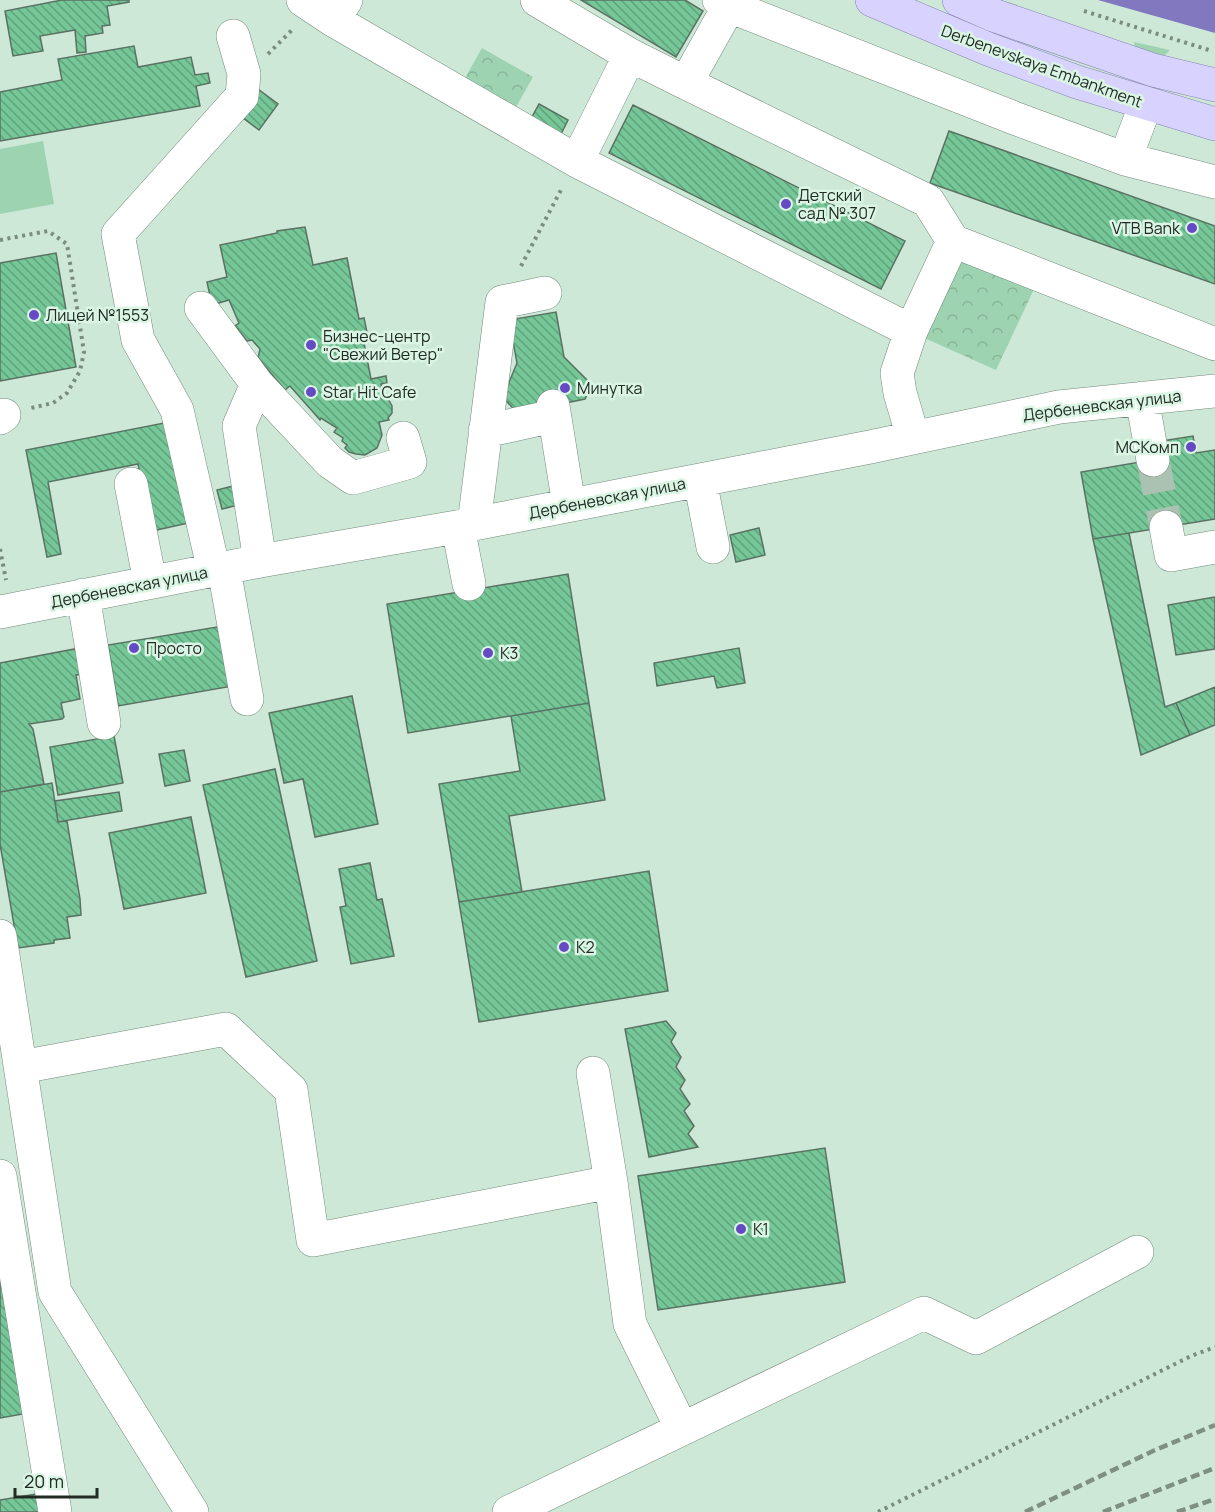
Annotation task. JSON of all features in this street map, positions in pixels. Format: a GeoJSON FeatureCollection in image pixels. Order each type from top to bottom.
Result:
{"type":"FeatureCollection","features":[{"type":"Feature","properties":{"kind":"main road","name":"Derbenevskaya Embankment"},"geometry":{"type":"LineString","coordinates":[[872,0],[988,50],[1077,82],[1215,124]]}},
{"type":"Feature","properties":{"kind":"main road","name":"Derbenevskaya Embankment"},"geometry":{"type":"LineString","coordinates":[[959,0],[993,15],[1153,70],[1215,85]]}},
{"type":"Feature","properties":{"kind":"street"},"geometry":{"type":"LineString","coordinates":[[537,0],[630,55],[928,201],[953,242],[1215,344]]}},
{"type":"Feature","properties":{"kind":"street"},"geometry":{"type":"LineString","coordinates":[[686,83],[724,3],[1003,114],[1125,159],[1215,182]]}},
{"type":"Feature","properties":{"kind":"street"},"geometry":{"type":"LineString","coordinates":[[324,7],[577,161],[911,331]]}},
{"type":"Feature","properties":{"kind":"street"},"geometry":{"type":"LineString","coordinates":[[233,36],[244,74],[242,96],[118,234],[138,340],[177,410],[219,570],[248,699]]}},
{"type":"Feature","properties":{"kind":"street"},"geometry":{"type":"LineString","coordinates":[[577,161],[630,55]]}},
{"type":"Feature","properties":{"kind":"street"},"geometry":{"type":"LineString","coordinates":[[1125,159],[1146,104]]}},
{"type":"Feature","properties":{"kind":"street"},"geometry":{"type":"LineString","coordinates":[[913,437],[900,393],[897,373],[911,331],[953,242]]}},
{"type":"Feature","properties":{"kind":"street"},"geometry":{"type":"LineString","coordinates":[[469,584],[466,526],[485,431],[502,302],[545,293]]}},
{"type":"Feature","properties":{"kind":"street"},"geometry":{"type":"LineString","coordinates":[[201,308],[257,384],[330,462],[353,478],[410,462],[403,438]]}},
{"type":"Feature","properties":{"kind":"street"},"geometry":{"type":"LineString","coordinates":[[257,384],[240,426],[260,561]]}},
{"type":"Feature","properties":{"kind":"street","name":"Дербеневская улица"},"geometry":{"type":"LineString","coordinates":[[4,600],[83,595],[260,561],[466,526],[1059,407],[1215,391]]}},
{"type":"Feature","properties":{"kind":"street"},"geometry":{"type":"LineString","coordinates":[[1142,398],[1154,460]]}},
{"type":"Feature","properties":{"kind":"street"},"geometry":{"type":"LineString","coordinates":[[485,431],[553,411],[569,506]]}},
{"type":"Feature","properties":{"kind":"street"},"geometry":{"type":"LineString","coordinates":[[700,480],[713,547]]}},
{"type":"Feature","properties":{"kind":"street"},"geometry":{"type":"LineString","coordinates":[[131,484],[150,582]]}},
{"type":"Feature","properties":{"kind":"street"},"geometry":{"type":"LineString","coordinates":[[1166,527],[1171,555],[1215,547]]}},
{"type":"Feature","properties":{"kind":"street"},"geometry":{"type":"LineString","coordinates":[[83,595],[104,723]]}},
{"type":"Feature","properties":{"kind":"street"},"geometry":{"type":"LineString","coordinates":[[0,936],[55,1292],[192,1512]]}},
{"type":"Feature","properties":{"kind":"street"},"geometry":{"type":"LineString","coordinates":[[21,1067],[226,1029],[291,1090],[313,1240],[611,1182]]}},
{"type":"Feature","properties":{"kind":"street"},"geometry":{"type":"LineString","coordinates":[[593,1073],[611,1182],[630,1324],[682,1429]]}},
{"type":"Feature","properties":{"kind":"street"},"geometry":{"type":"LineString","coordinates":[[0,1176],[55,1512]]}},
{"type":"Feature","properties":{"kind":"street"},"geometry":{"type":"LineString","coordinates":[[509,1512],[924,1313],[976,1338],[1137,1252]]}},
{"type":"Feature","properties":{"kind":"path"},"geometry":{"type":"LineString","coordinates":[[244,74],[324,7]]}},
{"type":"Feature","properties":{"kind":"path"},"geometry":{"type":"LineString","coordinates":[[1082,11],[1215,51]]}},
{"type":"Feature","properties":{"kind":"path"},"geometry":{"type":"LineString","coordinates":[[502,302],[577,161]]}},
{"type":"Feature","properties":{"kind":"path"},"geometry":{"type":"LineString","coordinates":[[0,240],[48,231],[67,244],[84,352],[80,371],[67,393],[53,403],[2,416]]}},
{"type":"Feature","properties":{"kind":"path"},"geometry":{"type":"LineString","coordinates":[[0,549],[4,600]]}},
{"type":"Feature","properties":{"kind":"path"},"geometry":{"type":"LineString","coordinates":[[878,1512],[1191,1356],[1215,1347]]}},
{"type":"Feature","properties":{"kind":"green space"},"geometry":{"type":"Polygon","coordinates":[[[1134,42],[1170,50],[1160,60],[1136,55],[1134,42]]]}},
{"type":"Feature","properties":{"kind":"green space"},"geometry":{"type":"Polygon","coordinates":[[[482,48],[533,77],[515,109],[464,80],[482,48]]]}},
{"type":"Feature","properties":{"kind":"green space"},"geometry":{"type":"Polygon","coordinates":[[[43,141],[54,204],[0,214],[0,149],[43,141]]]}},
{"type":"Feature","properties":{"kind":"green space"},"geometry":{"type":"Polygon","coordinates":[[[958,255],[1035,287],[996,370],[922,337],[958,255]]]}},
{"type":"Feature","properties":{"kind":"shaded area"},"geometry":{"type":"Polygon","coordinates":[[[1098,0],[1215,0],[1215,33],[1098,0]]]}},
{"type":"Feature","properties":{"kind":"building"},"geometry":{"type":"Polygon","coordinates":[[[62,0],[129,0],[129,2],[107,6],[110,25],[102,26],[103,33],[85,36],[86,52],[77,53],[75,30],[40,36],[43,51],[13,56],[5,11],[62,0]]]}},
{"type":"Feature","properties":{"kind":"building"},"geometry":{"type":"Polygon","coordinates":[[[581,0],[685,0],[703,11],[676,57],[581,0]]]}},
{"type":"Feature","properties":{"kind":"building"},"geometry":{"type":"Polygon","coordinates":[[[134,46],[138,67],[191,57],[195,75],[208,73],[210,83],[196,86],[200,106],[0,141],[0,92],[62,80],[58,59],[134,46]]]}},
{"type":"Feature","properties":{"kind":"building"},"geometry":{"type":"Polygon","coordinates":[[[258,89],[278,104],[259,130],[238,114],[258,89]]]}},
{"type":"Feature","properties":{"kind":"building"},"geometry":{"type":"Polygon","coordinates":[[[539,104],[568,120],[557,142],[527,126],[539,104]]]}},
{"type":"Feature","properties":{"kind":"building"},"geometry":{"type":"Polygon","coordinates":[[[633,105],[905,241],[881,289],[609,153],[633,105]]]}},
{"type":"Feature","properties":{"kind":"building"},"geometry":{"type":"Polygon","coordinates":[[[949,131],[1215,226],[1215,284],[930,183],[949,131]]]}},
{"type":"Feature","properties":{"kind":"building","name":"Бизнес-центр \"Свежий Ветер\""},"geometry":{"type":"Polygon","coordinates":[[[305,227],[313,265],[347,258],[359,319],[364,318],[368,337],[363,338],[371,379],[386,376],[387,383],[381,384],[384,398],[388,399],[392,406],[392,413],[389,420],[379,422],[382,435],[377,448],[365,455],[349,452],[345,448],[347,445],[342,441],[343,438],[334,432],[337,428],[321,418],[320,420],[290,386],[285,390],[258,358],[260,349],[252,340],[247,341],[235,326],[239,323],[229,300],[212,305],[207,282],[227,277],[220,245],[277,233],[277,231],[305,227]]]}},
{"type":"Feature","properties":{"kind":"building","name":"Лицей №1553"},"geometry":{"type":"Polygon","coordinates":[[[56,253],[76,367],[0,381],[0,263],[56,253]]]}},
{"type":"Feature","properties":{"kind":"building"},"geometry":{"type":"Polygon","coordinates":[[[556,312],[564,357],[592,385],[585,399],[517,413],[503,397],[517,363],[509,320],[556,312]]]}},
{"type":"Feature","properties":{"kind":"building"},"geometry":{"type":"Polygon","coordinates":[[[169,422],[193,522],[152,531],[138,464],[48,482],[61,554],[47,557],[26,450],[169,422]]]}},
{"type":"Feature","properties":{"kind":"building"},"geometry":{"type":"Polygon","coordinates":[[[1193,436],[1196,453],[1215,450],[1215,519],[1093,539],[1081,472],[1164,458],[1161,441],[1193,436]]]}},
{"type":"Feature","properties":{"kind":"building"},"geometry":{"type":"Polygon","coordinates":[[[237,485],[242,504],[222,509],[217,490],[237,485]]]}},
{"type":"Feature","properties":{"kind":"building"},"geometry":{"type":"Polygon","coordinates":[[[759,528],[765,555],[736,562],[730,535],[759,528]]]}},
{"type":"Feature","properties":{"kind":"building"},"geometry":{"type":"Polygon","coordinates":[[[1129,533],[1165,707],[1176,703],[1190,735],[1141,755],[1093,539],[1129,533]]]}},
{"type":"Feature","properties":{"kind":"building","name":"К3"},"geometry":{"type":"Polygon","coordinates":[[[568,574],[589,703],[408,733],[387,604],[568,574]]]}},
{"type":"Feature","properties":{"kind":"building"},"geometry":{"type":"Polygon","coordinates":[[[1215,597],[1215,649],[1176,655],[1168,605],[1215,597]]]}},
{"type":"Feature","properties":{"kind":"building"},"geometry":{"type":"Polygon","coordinates":[[[223,626],[233,686],[118,706],[108,645],[223,626]]]}},
{"type":"Feature","properties":{"kind":"building"},"geometry":{"type":"Polygon","coordinates":[[[80,648],[84,674],[76,675],[80,699],[61,703],[64,717],[62,719],[29,724],[33,729],[44,784],[0,792],[0,663],[80,648]]]}},
{"type":"Feature","properties":{"kind":"building"},"geometry":{"type":"Polygon","coordinates":[[[739,648],[745,683],[717,688],[714,676],[657,686],[654,663],[739,648]]]}},
{"type":"Feature","properties":{"kind":"building"},"geometry":{"type":"Polygon","coordinates":[[[1215,687],[1215,725],[1190,735],[1176,703],[1215,687]]]}},
{"type":"Feature","properties":{"kind":"building"},"geometry":{"type":"Polygon","coordinates":[[[352,696],[378,824],[315,837],[303,779],[284,783],[269,713],[352,696]]]}},
{"type":"Feature","properties":{"kind":"building"},"geometry":{"type":"Polygon","coordinates":[[[589,703],[605,800],[509,816],[522,892],[459,902],[439,784],[520,771],[511,716],[589,703]]]}},
{"type":"Feature","properties":{"kind":"building"},"geometry":{"type":"Polygon","coordinates":[[[114,736],[123,783],[58,795],[50,747],[114,736]]]}},
{"type":"Feature","properties":{"kind":"building"},"geometry":{"type":"Polygon","coordinates":[[[184,750],[190,781],[165,786],[159,754],[184,750]]]}},
{"type":"Feature","properties":{"kind":"building"},"geometry":{"type":"Polygon","coordinates":[[[275,769],[317,961],[246,977],[203,785],[275,769]]]}},
{"type":"Feature","properties":{"kind":"building"},"geometry":{"type":"Polygon","coordinates":[[[52,783],[58,822],[67,821],[81,915],[67,917],[70,938],[54,940],[54,943],[18,948],[0,844],[0,792],[52,783]]]}},
{"type":"Feature","properties":{"kind":"building"},"geometry":{"type":"Polygon","coordinates":[[[119,792],[122,811],[58,822],[55,801],[119,792]]]}},
{"type":"Feature","properties":{"kind":"building"},"geometry":{"type":"Polygon","coordinates":[[[191,817],[206,893],[124,909],[109,833],[191,817]]]}},
{"type":"Feature","properties":{"kind":"building"},"geometry":{"type":"Polygon","coordinates":[[[370,863],[377,900],[382,899],[394,956],[351,964],[340,907],[346,906],[339,869],[370,863]]]}},
{"type":"Feature","properties":{"kind":"building","name":"К2"},"geometry":{"type":"Polygon","coordinates":[[[649,871],[668,991],[479,1022],[459,902],[649,871]]]}},
{"type":"Feature","properties":{"kind":"building"},"geometry":{"type":"Polygon","coordinates":[[[666,1021],[676,1033],[671,1042],[681,1057],[676,1067],[685,1080],[680,1089],[690,1104],[684,1111],[694,1126],[688,1134],[698,1147],[649,1157],[625,1029],[666,1021]]]}},
{"type":"Feature","properties":{"kind":"building","name":"К1"},"geometry":{"type":"Polygon","coordinates":[[[825,1148],[845,1282],[658,1310],[638,1176],[825,1148]]]}},
{"type":"Feature","properties":{"kind":"building"},"geometry":{"type":"Polygon","coordinates":[[[0,1274],[23,1414],[0,1418],[0,1274]]]}},
{"type":"Feature","properties":{"kind":"building"},"geometry":{"type":"Polygon","coordinates":[[[42,1493],[46,1512],[0,1512],[0,1500],[42,1493]]]}},
{"type":"Feature","properties":{"kind":"tunnel"},"geometry":{"type":"LineString","coordinates":[[1153,460],[1166,527]]}},
{"type":"Feature","properties":{"kind":"railway"},"geometry":{"type":"LineString","coordinates":[[1025,1512],[1153,1451],[1215,1425]]}},
{"type":"Feature","properties":{"kind":"railway"},"geometry":{"type":"LineString","coordinates":[[1103,1512],[1215,1468]]}},
{"type":"Feature","properties":{"kind":"railway"},"geometry":{"type":"LineString","coordinates":[[1177,1512],[1215,1499]]}},
{"type":"Feature","properties":{"kind":"place","name":"Детский сад № 307"},"geometry":{"type":"Point","coordinates":[786,204]}},
{"type":"Feature","properties":{"kind":"place","name":"VTB Bank"},"geometry":{"type":"Point","coordinates":[1192,228]}},
{"type":"Feature","properties":{"kind":"place","name":"Лицей №1553"},"geometry":{"type":"Point","coordinates":[34,315]}},
{"type":"Feature","properties":{"kind":"place","name":"Бизнес-центр \"Свежий Ветер\""},"geometry":{"type":"Point","coordinates":[311,345]}},
{"type":"Feature","properties":{"kind":"place","name":"Минутка"},"geometry":{"type":"Point","coordinates":[565,388]}},
{"type":"Feature","properties":{"kind":"place","name":"Star Hit Cafe"},"geometry":{"type":"Point","coordinates":[311,392]}},
{"type":"Feature","properties":{"kind":"place","name":"МСКомп"},"geometry":{"type":"Point","coordinates":[1191,447]}},
{"type":"Feature","properties":{"kind":"place","name":"Просто"},"geometry":{"type":"Point","coordinates":[134,648]}},
{"type":"Feature","properties":{"kind":"place","name":"К3"},"geometry":{"type":"Point","coordinates":[488,653]}},
{"type":"Feature","properties":{"kind":"place","name":"К2"},"geometry":{"type":"Point","coordinates":[564,947]}},
{"type":"Feature","properties":{"kind":"place","name":"К1"},"geometry":{"type":"Point","coordinates":[741,1229]}}]}
